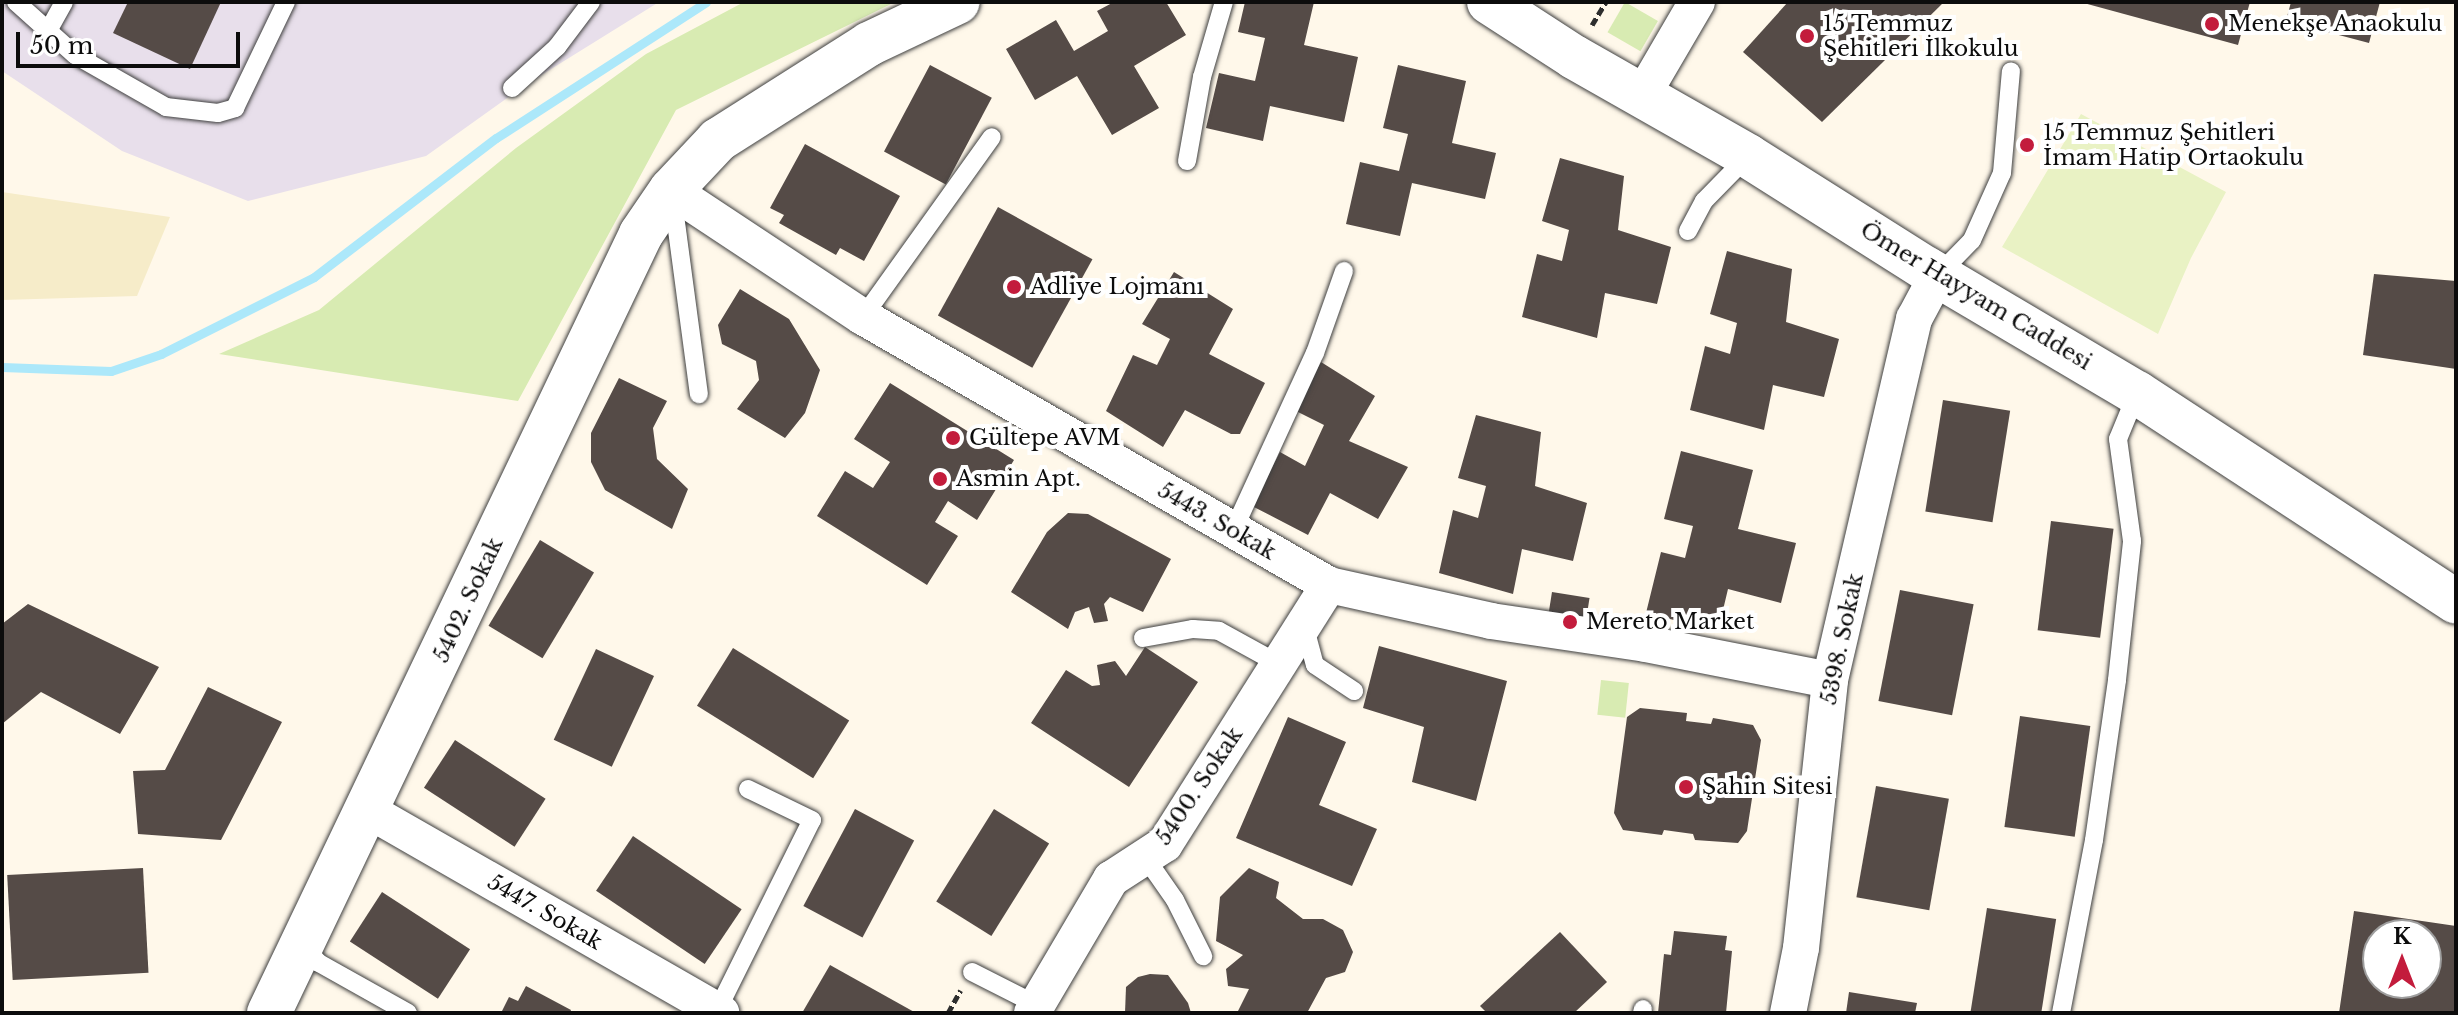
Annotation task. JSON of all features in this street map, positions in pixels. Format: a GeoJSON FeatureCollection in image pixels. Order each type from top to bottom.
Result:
{"type":"FeatureCollection","features":[{"type":"Feature","properties":{"kind":"street"},"geometry":{"type":"LineString","coordinates":[[671,190],[718,140],[869,44],[958,2]]}},
{"type":"Feature","properties":{"kind":"street","name":"Ömer Hayyam Caddesi"},"geometry":{"type":"LineString","coordinates":[[1489,2],[1642,96],[1748,156],[1937,276],[2137,393],[2456,602]]}},
{"type":"Feature","properties":{"kind":"street"},"geometry":{"type":"LineString","coordinates":[[1642,96],[1697,2]]}},
{"type":"Feature","properties":{"kind":"street","name":"5443. Sokak"},"geometry":{"type":"LineString","coordinates":[[671,190],[863,317],[1329,585],[1491,621],[1646,644],[1830,680]]}},
{"type":"Feature","properties":{"kind":"street","name":"5402. Sokak"},"geometry":{"type":"LineString","coordinates":[[269,1013],[369,811],[641,234],[671,190]]}},
{"type":"Feature","properties":{"kind":"street","name":"5398. Sokak"},"geometry":{"type":"LineString","coordinates":[[1788,1013],[1801,948],[1830,680],[1914,319],[1937,276]]}},
{"type":"Feature","properties":{"kind":"street","name":"5400. Sokak"},"geometry":{"type":"LineString","coordinates":[[1034,1009],[1111,879],[1165,844],[1305,628],[1329,585]]}},
{"type":"Feature","properties":{"kind":"street","name":"5447. Sokak"},"geometry":{"type":"LineString","coordinates":[[369,811],[719,1012]]}},
{"type":"Feature","properties":{"kind":"lane"},"geometry":{"type":"LineString","coordinates":[[16,2],[75,55],[166,107],[218,113],[235,108],[286,2]]}},
{"type":"Feature","properties":{"kind":"lane"},"geometry":{"type":"LineString","coordinates":[[48,31],[64,2]]}},
{"type":"Feature","properties":{"kind":"lane"},"geometry":{"type":"LineString","coordinates":[[512,88],[557,47],[591,2]]}},
{"type":"Feature","properties":{"kind":"lane"},"geometry":{"type":"LineString","coordinates":[[1187,161],[1202,77],[1224,2]]}},
{"type":"Feature","properties":{"kind":"lane"},"geometry":{"type":"LineString","coordinates":[[1937,276],[1972,240],[2002,173],[2011,71]]}},
{"type":"Feature","properties":{"kind":"lane"},"geometry":{"type":"LineString","coordinates":[[863,317],[992,137]]}},
{"type":"Feature","properties":{"kind":"lane"},"geometry":{"type":"LineString","coordinates":[[1688,231],[1704,201],[1748,156]]}},
{"type":"Feature","properties":{"kind":"lane"},"geometry":{"type":"LineString","coordinates":[[671,190],[699,394]]}},
{"type":"Feature","properties":{"kind":"lane"},"geometry":{"type":"LineString","coordinates":[[1233,531],[1315,353],[1344,271]]}},
{"type":"Feature","properties":{"kind":"lane"},"geometry":{"type":"LineString","coordinates":[[2061,1013],[2094,840],[2117,680],[2132,541],[2118,439],[2137,393]]}},
{"type":"Feature","properties":{"kind":"lane"},"geometry":{"type":"LineString","coordinates":[[1305,628],[1315,665],[1354,691]]}},
{"type":"Feature","properties":{"kind":"lane"},"geometry":{"type":"LineString","coordinates":[[1143,638],[1193,629],[1219,631],[1279,664]]}},
{"type":"Feature","properties":{"kind":"lane"},"geometry":{"type":"LineString","coordinates":[[719,1012],[812,820],[748,789]]}},
{"type":"Feature","properties":{"kind":"lane"},"geometry":{"type":"LineString","coordinates":[[1145,857],[1175,900],[1203,956]]}},
{"type":"Feature","properties":{"kind":"lane"},"geometry":{"type":"LineString","coordinates":[[303,946],[319,963],[408,1013]]}},
{"type":"Feature","properties":{"kind":"lane"},"geometry":{"type":"LineString","coordinates":[[972,972],[1034,1009]]}},
{"type":"Feature","properties":{"kind":"shaded area"},"geometry":{"type":"Polygon","coordinates":[[[2,2],[659,2],[527,84],[426,156],[248,201],[122,151],[2,71],[2,2]]]}},
{"type":"Feature","properties":{"kind":"shaded area"},"geometry":{"type":"Polygon","coordinates":[[[2,192],[170,217],[137,296],[2,300],[2,192]]]}},
{"type":"Feature","properties":{"kind":"green space"},"geometry":{"type":"Polygon","coordinates":[[[744,2],[895,2],[676,110],[518,401],[219,354],[319,310],[516,148],[646,54],[744,2]]]}},
{"type":"Feature","properties":{"kind":"green space"},"geometry":{"type":"Polygon","coordinates":[[[1625,2],[1658,21],[1640,51],[1608,32],[1625,2]]]}},
{"type":"Feature","properties":{"kind":"green space"},"geometry":{"type":"Polygon","coordinates":[[[2081,114],[2226,192],[2191,258],[2158,334],[2002,247],[2081,114]]]}},
{"type":"Feature","properties":{"kind":"green space"},"geometry":{"type":"Polygon","coordinates":[[[1601,680],[1629,683],[1625,718],[1597,715],[1601,680]]]}},
{"type":"Feature","properties":{"kind":"building"},"geometry":{"type":"Polygon","coordinates":[[[128,2],[221,2],[190,69],[113,33],[128,2]]]}},
{"type":"Feature","properties":{"kind":"building"},"geometry":{"type":"Polygon","coordinates":[[[1114,2],[1166,2],[1186,35],[1134,66],[1159,108],[1112,135],[1077,76],[1035,100],[1006,49],[1056,20],[1074,51],[1108,31],[1097,11],[1114,2]]]}},
{"type":"Feature","properties":{"kind":"building"},"geometry":{"type":"Polygon","coordinates":[[[1245,2],[1314,2],[1304,45],[1358,57],[1344,122],[1270,106],[1263,141],[1206,128],[1219,73],[1255,81],[1265,38],[1238,32],[1245,2]]]}},
{"type":"Feature","properties":{"kind":"building"},"geometry":{"type":"Polygon","coordinates":[[[1788,2],[1944,2],[1822,122],[1743,52],[1788,2]]]}},
{"type":"Feature","properties":{"kind":"building"},"geometry":{"type":"Polygon","coordinates":[[[2080,2],[2250,2],[2238,45],[2080,2]]]}},
{"type":"Feature","properties":{"kind":"building"},"geometry":{"type":"Polygon","coordinates":[[[2291,2],[2380,2],[2369,43],[2286,21],[2291,2]]]}},
{"type":"Feature","properties":{"kind":"building"},"geometry":{"type":"Polygon","coordinates":[[[930,65],[992,98],[946,184],[884,152],[930,65]]]}},
{"type":"Feature","properties":{"kind":"building"},"geometry":{"type":"Polygon","coordinates":[[[1398,65],[1466,81],[1452,143],[1496,153],[1485,199],[1412,183],[1400,236],[1346,224],[1360,162],[1399,171],[1408,134],[1383,128],[1398,65]]]}},
{"type":"Feature","properties":{"kind":"building"},"geometry":{"type":"Polygon","coordinates":[[[805,144],[900,196],[864,261],[840,248],[836,255],[779,223],[784,215],[770,208],[805,144]]]}},
{"type":"Feature","properties":{"kind":"building"},"geometry":{"type":"Polygon","coordinates":[[[1560,158],[1624,176],[1618,230],[1671,247],[1657,304],[1605,293],[1597,338],[1522,317],[1537,254],[1562,261],[1569,230],[1542,221],[1560,158]]]}},
{"type":"Feature","properties":{"kind":"building","name":"Adliye Lojmanı"},"geometry":{"type":"Polygon","coordinates":[[[998,207],[1092,259],[1032,368],[938,315],[998,207]]]}},
{"type":"Feature","properties":{"kind":"building"},"geometry":{"type":"Polygon","coordinates":[[[1727,251],[1792,269],[1786,322],[1839,339],[1824,397],[1773,385],[1764,430],[1690,410],[1705,346],[1730,354],[1737,323],[1710,314],[1727,251]]]}},
{"type":"Feature","properties":{"kind":"building"},"geometry":{"type":"Polygon","coordinates":[[[1174,272],[1233,309],[1209,354],[1265,383],[1240,434],[1231,434],[1185,410],[1163,447],[1106,411],[1133,355],[1157,365],[1170,339],[1142,324],[1174,272]]]}},
{"type":"Feature","properties":{"kind":"building"},"geometry":{"type":"Polygon","coordinates":[[[2374,274],[2456,281],[2456,369],[2363,355],[2374,274]]]}},
{"type":"Feature","properties":{"kind":"building"},"geometry":{"type":"Polygon","coordinates":[[[740,289],[789,319],[820,370],[805,413],[785,438],[737,409],[759,380],[756,361],[722,344],[718,325],[740,289]]]}},
{"type":"Feature","properties":{"kind":"building"},"geometry":{"type":"Polygon","coordinates":[[[1321,362],[1375,396],[1349,441],[1408,467],[1378,519],[1330,493],[1308,535],[1252,506],[1280,452],[1305,466],[1324,425],[1294,410],[1321,362]]]}},
{"type":"Feature","properties":{"kind":"building"},"geometry":{"type":"Polygon","coordinates":[[[619,378],[667,401],[653,428],[657,459],[688,489],[672,529],[605,490],[591,462],[591,433],[619,378]]]}},
{"type":"Feature","properties":{"kind":"building","name":"Asmin Apt."},"geometry":{"type":"Polygon","coordinates":[[[890,383],[1014,460],[977,520],[948,501],[935,522],[958,536],[927,585],[817,516],[845,471],[873,488],[890,462],[854,439],[890,383]]]}},
{"type":"Feature","properties":{"kind":"building"},"geometry":{"type":"Polygon","coordinates":[[[1943,400],[2010,411],[1992,522],[1925,512],[1943,400]]]}},
{"type":"Feature","properties":{"kind":"building"},"geometry":{"type":"Polygon","coordinates":[[[1476,415],[1541,432],[1535,486],[1587,503],[1573,561],[1522,549],[1513,594],[1439,573],[1453,510],[1478,518],[1486,486],[1458,478],[1476,415]]]}},
{"type":"Feature","properties":{"kind":"building"},"geometry":{"type":"Polygon","coordinates":[[[1681,451],[1753,470],[1738,529],[1796,543],[1781,603],[1728,589],[1718,631],[1646,613],[1661,552],[1685,558],[1693,526],[1664,519],[1681,451]]]}},
{"type":"Feature","properties":{"kind":"building"},"geometry":{"type":"Polygon","coordinates":[[[1068,513],[1088,514],[1171,559],[1143,612],[1110,597],[1104,604],[1108,621],[1094,623],[1089,607],[1075,612],[1068,629],[1011,592],[1047,532],[1068,513]]]}},
{"type":"Feature","properties":{"kind":"building"},"geometry":{"type":"Polygon","coordinates":[[[2051,521],[2114,529],[2100,638],[2038,630],[2051,521]]]}},
{"type":"Feature","properties":{"kind":"building"},"geometry":{"type":"Polygon","coordinates":[[[540,540],[594,572],[542,658],[488,626],[540,540]]]}},
{"type":"Feature","properties":{"kind":"building"},"geometry":{"type":"Polygon","coordinates":[[[1900,590],[1974,604],[1952,715],[1878,701],[1900,590]]]}},
{"type":"Feature","properties":{"kind":"building"},"geometry":{"type":"Polygon","coordinates":[[[1552,592],[1590,598],[1584,632],[1547,626],[1552,592]]]}},
{"type":"Feature","properties":{"kind":"building"},"geometry":{"type":"Polygon","coordinates":[[[28,604],[159,667],[120,734],[41,692],[2,724],[2,624],[28,604]]]}},
{"type":"Feature","properties":{"kind":"building"},"geometry":{"type":"Polygon","coordinates":[[[1379,646],[1507,681],[1476,801],[1412,782],[1424,727],[1363,708],[1379,646]]]}},
{"type":"Feature","properties":{"kind":"building"},"geometry":{"type":"Polygon","coordinates":[[[1145,647],[1198,682],[1129,787],[1031,723],[1066,670],[1092,686],[1100,685],[1097,665],[1115,661],[1126,676],[1145,647]]]}},
{"type":"Feature","properties":{"kind":"building"},"geometry":{"type":"Polygon","coordinates":[[[733,648],[849,721],[813,778],[697,706],[733,648]]]}},
{"type":"Feature","properties":{"kind":"building"},"geometry":{"type":"Polygon","coordinates":[[[596,649],[654,676],[612,767],[554,740],[596,649]]]}},
{"type":"Feature","properties":{"kind":"building"},"geometry":{"type":"Polygon","coordinates":[[[208,687],[282,722],[221,840],[138,834],[133,771],[165,770],[208,687]]]}},
{"type":"Feature","properties":{"kind":"building","name":"Şahin Sitesi"},"geometry":{"type":"Polygon","coordinates":[[[1640,708],[1687,713],[1686,721],[1711,724],[1713,718],[1753,725],[1761,740],[1747,831],[1738,843],[1695,840],[1693,834],[1664,830],[1662,835],[1623,830],[1614,813],[1627,717],[1640,708]]]}},
{"type":"Feature","properties":{"kind":"building"},"geometry":{"type":"Polygon","coordinates":[[[2020,716],[2090,726],[2075,837],[2004,827],[2020,716]]]}},
{"type":"Feature","properties":{"kind":"building"},"geometry":{"type":"Polygon","coordinates":[[[1288,717],[1346,742],[1319,805],[1377,829],[1352,886],[1236,838],[1288,717]]]}},
{"type":"Feature","properties":{"kind":"building"},"geometry":{"type":"Polygon","coordinates":[[[455,740],[546,799],[515,847],[424,788],[455,740]]]}},
{"type":"Feature","properties":{"kind":"building"},"geometry":{"type":"Polygon","coordinates":[[[1876,786],[1949,799],[1929,910],[1856,897],[1876,786]]]}},
{"type":"Feature","properties":{"kind":"building"},"geometry":{"type":"Polygon","coordinates":[[[855,809],[914,840],[863,938],[803,906],[855,809]]]}},
{"type":"Feature","properties":{"kind":"building"},"geometry":{"type":"Polygon","coordinates":[[[994,809],[1049,843],[991,936],[936,901],[994,809]]]}},
{"type":"Feature","properties":{"kind":"building"},"geometry":{"type":"Polygon","coordinates":[[[633,836],[742,909],[705,964],[596,891],[633,836]]]}},
{"type":"Feature","properties":{"kind":"building"},"geometry":{"type":"Polygon","coordinates":[[[143,868],[148,973],[13,980],[7,875],[143,868]]]}},
{"type":"Feature","properties":{"kind":"building"},"geometry":{"type":"Polygon","coordinates":[[[1249,868],[1279,882],[1276,898],[1303,919],[1323,919],[1343,930],[1353,952],[1345,972],[1326,978],[1307,1013],[1237,1013],[1249,989],[1228,986],[1226,969],[1243,955],[1216,941],[1220,897],[1249,868]]]}},
{"type":"Feature","properties":{"kind":"building"},"geometry":{"type":"Polygon","coordinates":[[[382,892],[470,949],[438,999],[350,941],[382,892]]]}},
{"type":"Feature","properties":{"kind":"building"},"geometry":{"type":"Polygon","coordinates":[[[1987,908],[2056,919],[2041,1013],[1970,1013],[1987,908]]]}},
{"type":"Feature","properties":{"kind":"building"},"geometry":{"type":"Polygon","coordinates":[[[2354,911],[2408,919],[2362,919],[2362,999],[2442,999],[2442,924],[2456,926],[2456,1013],[2339,1013],[2354,911]]]}},
{"type":"Feature","properties":{"kind":"building"},"geometry":{"type":"Polygon","coordinates":[[[1674,931],[1727,936],[1725,950],[1732,951],[1726,1013],[1658,1013],[1664,954],[1671,955],[1674,931]]]}},
{"type":"Feature","properties":{"kind":"building"},"geometry":{"type":"Polygon","coordinates":[[[1560,932],[1607,982],[1574,1013],[1487,1013],[1480,1006],[1560,932]]]}},
{"type":"Feature","properties":{"kind":"building"},"geometry":{"type":"Polygon","coordinates":[[[830,965],[916,1013],[802,1013],[830,965]]]}},
{"type":"Feature","properties":{"kind":"building"},"geometry":{"type":"Polygon","coordinates":[[[1168,975],[1188,1003],[1191,1013],[1125,1013],[1126,987],[1138,977],[1168,975]]]}},
{"type":"Feature","properties":{"kind":"building"},"geometry":{"type":"Polygon","coordinates":[[[526,986],[571,1010],[570,1013],[501,1013],[509,997],[518,1001],[526,986]]]}},
{"type":"Feature","properties":{"kind":"building"},"geometry":{"type":"Polygon","coordinates":[[[1849,992],[1917,1003],[1915,1013],[1846,1013],[1849,992]]]}},
{"type":"Feature","properties":{"kind":"waterway"},"geometry":{"type":"LineString","coordinates":[[2,367],[111,371],[161,354],[314,277],[496,138],[706,2]]}},
{"type":"Feature","properties":{"kind":"place","name":"Menekşe Anaokulu"},"geometry":{"type":"Point","coordinates":[2212,24]}},
{"type":"Feature","properties":{"kind":"place","name":"15 Temmuz Şehitleri İlkokulu"},"geometry":{"type":"Point","coordinates":[1807,36]}},
{"type":"Feature","properties":{"kind":"place","name":"15 Temmuz Şehitleri İmam Hatip Ortaokulu"},"geometry":{"type":"Point","coordinates":[2027,145]}},
{"type":"Feature","properties":{"kind":"place","name":"Adliye Lojmanı"},"geometry":{"type":"Point","coordinates":[1014,287]}},
{"type":"Feature","properties":{"kind":"place","name":"Gültepe AVM"},"geometry":{"type":"Point","coordinates":[953,438]}},
{"type":"Feature","properties":{"kind":"place","name":"Asmin Apt."},"geometry":{"type":"Point","coordinates":[940,479]}},
{"type":"Feature","properties":{"kind":"place","name":"Mereto Market"},"geometry":{"type":"Point","coordinates":[1570,622]}},
{"type":"Feature","properties":{"kind":"place","name":"Şahin Sitesi"},"geometry":{"type":"Point","coordinates":[1686,787]}}]}
